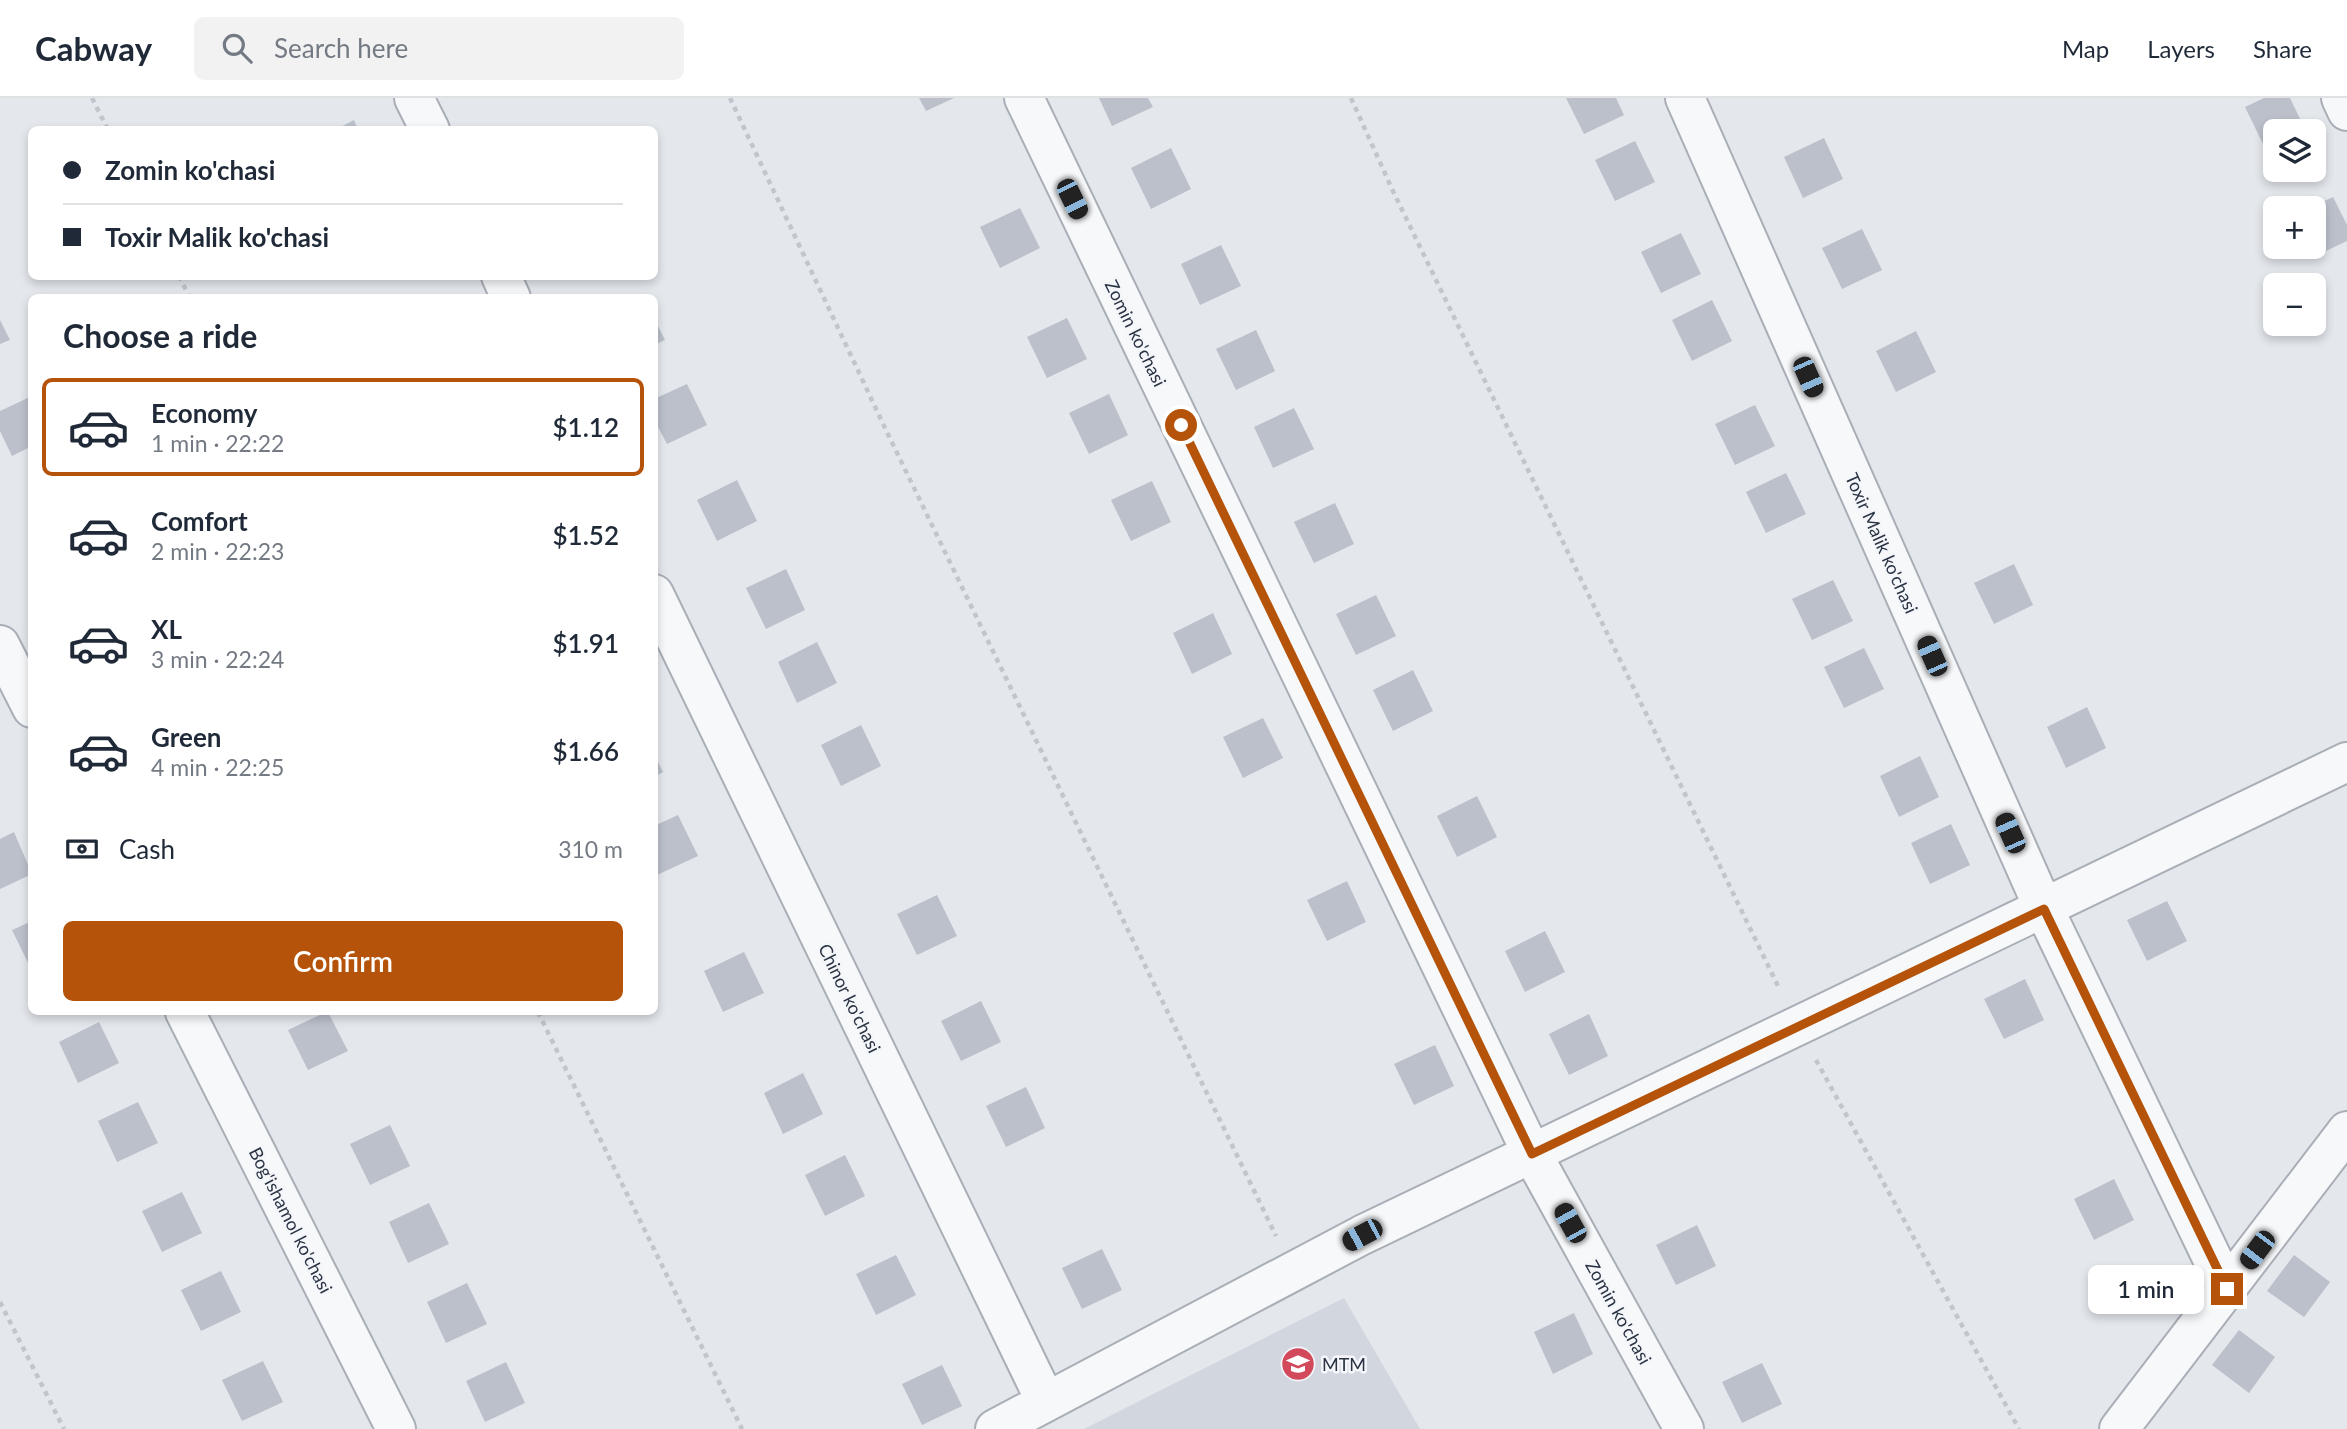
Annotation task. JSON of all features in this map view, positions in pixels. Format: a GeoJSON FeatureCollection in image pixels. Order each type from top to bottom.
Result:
{"type":"FeatureCollection","features":[{"type":"Feature","properties":{"kind":"street"},"geometry":{"type":"LineString","coordinates":[[414,98],[427,126]]}},
{"type":"Feature","properties":{"kind":"street","name":"Zomin ko'chasi"},"geometry":{"type":"LineString","coordinates":[[1024,98],[1532,1154],[1684,1429]]}},
{"type":"Feature","properties":{"kind":"street","name":"Toxir Malik ko'chasi"},"geometry":{"type":"LineString","coordinates":[[1685,98],[2044,909],[2227,1289]]}},
{"type":"Feature","properties":{"kind":"street"},"geometry":{"type":"LineString","coordinates":[[2341,98],[2347,111]]}},
{"type":"Feature","properties":{"kind":"street","name":"Chinor ko'chasi"},"geometry":{"type":"LineString","coordinates":[[658,602],[1046,1402]]}},
{"type":"Feature","properties":{"kind":"street"},"geometry":{"type":"LineString","coordinates":[[0,645],[28,700]]}},
{"type":"Feature","properties":{"kind":"street"},"geometry":{"type":"LineString","coordinates":[[995,1429],[1362,1235],[2347,762]]}},
{"type":"Feature","properties":{"kind":"street","name":"Bog'ishamol ko'chasi"},"geometry":{"type":"LineString","coordinates":[[187,1015],[396,1429]]}},
{"type":"Feature","properties":{"kind":"street"},"geometry":{"type":"LineString","coordinates":[[2119,1429],[2347,1131]]}},
{"type":"Feature","properties":{"kind":"path"},"geometry":{"type":"LineString","coordinates":[[92,98],[106,126]]}},
{"type":"Feature","properties":{"kind":"path"},"geometry":{"type":"LineString","coordinates":[[730,98],[885,428],[1293,1271]]}},
{"type":"Feature","properties":{"kind":"path"},"geometry":{"type":"LineString","coordinates":[[1351,98],[1391,189],[1797,1027],[2019,1429]]}},
{"type":"Feature","properties":{"kind":"path"},"geometry":{"type":"LineString","coordinates":[[539,1015],[742,1429]]}},
{"type":"Feature","properties":{"kind":"path"},"geometry":{"type":"LineString","coordinates":[[0,1302],[64,1429]]}},
{"type":"Feature","properties":{"kind":"shaded area","name":"MTM"},"geometry":{"type":"Polygon","coordinates":[[[1344,1298],[1420,1429],[1084,1429],[1344,1298]]]}},
{"type":"Feature","properties":{"kind":"building"},"geometry":{"type":"Polygon","coordinates":[[[919,98],[954,98],[926,111],[919,98]]]}},
{"type":"Feature","properties":{"kind":"building"},"geometry":{"type":"Polygon","coordinates":[[[1099,98],[1148,98],[1153,107],[1112,126],[1099,98]]]}},
{"type":"Feature","properties":{"kind":"building"},"geometry":{"type":"Polygon","coordinates":[[[1566,98],[1616,98],[1624,115],[1584,134],[1566,98]]]}},
{"type":"Feature","properties":{"kind":"building"},"geometry":{"type":"Polygon","coordinates":[[[2264,98],[2290,98],[2300,119],[2263,119],[2263,144],[2245,107],[2264,98]]]}},
{"type":"Feature","properties":{"kind":"building"},"geometry":{"type":"Polygon","coordinates":[[[354,120],[356,126],[343,126],[354,120]]]}},
{"type":"Feature","properties":{"kind":"building"},"geometry":{"type":"Polygon","coordinates":[[[1824,138],[1843,179],[1803,198],[1784,157],[1824,138]]]}},
{"type":"Feature","properties":{"kind":"building"},"geometry":{"type":"Polygon","coordinates":[[[1635,141],[1655,182],[1615,201],[1595,160],[1635,141]]]}},
{"type":"Feature","properties":{"kind":"building"},"geometry":{"type":"Polygon","coordinates":[[[1171,148],[1191,189],[1151,209],[1131,168],[1171,148]]]}},
{"type":"Feature","properties":{"kind":"building"},"geometry":{"type":"Polygon","coordinates":[[[2333,197],[2347,225],[2347,241],[2326,251],[2326,200],[2333,197]]]}},
{"type":"Feature","properties":{"kind":"building"},"geometry":{"type":"Polygon","coordinates":[[[1020,208],[1040,248],[1000,268],[980,227],[1020,208]]]}},
{"type":"Feature","properties":{"kind":"building"},"geometry":{"type":"Polygon","coordinates":[[[1862,229],[1882,270],[1842,289],[1822,248],[1862,229]]]}},
{"type":"Feature","properties":{"kind":"building"},"geometry":{"type":"Polygon","coordinates":[[[1681,233],[1701,274],[1661,293],[1641,252],[1681,233]]]}},
{"type":"Feature","properties":{"kind":"building"},"geometry":{"type":"Polygon","coordinates":[[[1221,245],[1241,286],[1200,305],[1181,264],[1221,245]]]}},
{"type":"Feature","properties":{"kind":"building"},"geometry":{"type":"Polygon","coordinates":[[[1712,300],[1732,341],[1692,361],[1672,320],[1712,300]]]}},
{"type":"Feature","properties":{"kind":"building"},"geometry":{"type":"Polygon","coordinates":[[[1067,318],[1087,359],[1047,378],[1027,337],[1067,318]]]}},
{"type":"Feature","properties":{"kind":"building"},"geometry":{"type":"Polygon","coordinates":[[[0,320],[10,340],[0,344],[0,320]]]}},
{"type":"Feature","properties":{"kind":"building"},"geometry":{"type":"Polygon","coordinates":[[[658,326],[665,340],[658,343],[658,326]]]}},
{"type":"Feature","properties":{"kind":"building"},"geometry":{"type":"Polygon","coordinates":[[[1256,330],[1275,371],[1236,390],[1216,349],[1256,330]]]}},
{"type":"Feature","properties":{"kind":"building"},"geometry":{"type":"Polygon","coordinates":[[[1916,331],[1936,372],[1896,392],[1876,351],[1916,331]]]}},
{"type":"Feature","properties":{"kind":"building"},"geometry":{"type":"Polygon","coordinates":[[[687,384],[707,425],[667,444],[658,427],[658,397],[687,384]]]}},
{"type":"Feature","properties":{"kind":"building"},"geometry":{"type":"Polygon","coordinates":[[[1109,394],[1128,435],[1089,454],[1069,413],[1109,394]]]}},
{"type":"Feature","properties":{"kind":"building"},"geometry":{"type":"Polygon","coordinates":[[[28,398],[28,448],[12,456],[0,431],[0,411],[28,398]]]}},
{"type":"Feature","properties":{"kind":"building"},"geometry":{"type":"Polygon","coordinates":[[[1755,405],[1775,446],[1735,465],[1715,424],[1755,405]]]}},
{"type":"Feature","properties":{"kind":"building"},"geometry":{"type":"Polygon","coordinates":[[[1294,408],[1314,449],[1273,468],[1254,427],[1294,408]]]}},
{"type":"Feature","properties":{"kind":"building"},"geometry":{"type":"Polygon","coordinates":[[[1786,473],[1806,514],[1766,533],[1746,492],[1786,473]]]}},
{"type":"Feature","properties":{"kind":"building"},"geometry":{"type":"Polygon","coordinates":[[[737,480],[757,521],[717,541],[697,500],[737,480]]]}},
{"type":"Feature","properties":{"kind":"building"},"geometry":{"type":"Polygon","coordinates":[[[1152,481],[1171,522],[1131,541],[1111,500],[1152,481]]]}},
{"type":"Feature","properties":{"kind":"building"},"geometry":{"type":"Polygon","coordinates":[[[1335,503],[1354,544],[1314,563],[1294,522],[1335,503]]]}},
{"type":"Feature","properties":{"kind":"building"},"geometry":{"type":"Polygon","coordinates":[[[2014,564],[2033,605],[1994,624],[1974,583],[2014,564]]]}},
{"type":"Feature","properties":{"kind":"building"},"geometry":{"type":"Polygon","coordinates":[[[786,569],[805,610],[766,629],[746,588],[786,569]]]}},
{"type":"Feature","properties":{"kind":"building"},"geometry":{"type":"Polygon","coordinates":[[[1833,580],[1853,621],[1812,640],[1792,599],[1833,580]]]}},
{"type":"Feature","properties":{"kind":"building"},"geometry":{"type":"Polygon","coordinates":[[[1376,595],[1396,636],[1356,655],[1336,614],[1376,595]]]}},
{"type":"Feature","properties":{"kind":"building"},"geometry":{"type":"Polygon","coordinates":[[[1213,613],[1232,654],[1192,674],[1173,633],[1213,613]]]}},
{"type":"Feature","properties":{"kind":"building"},"geometry":{"type":"Polygon","coordinates":[[[817,642],[837,683],[797,703],[778,662],[817,642]]]}},
{"type":"Feature","properties":{"kind":"building"},"geometry":{"type":"Polygon","coordinates":[[[1864,648],[1884,689],[1844,708],[1824,667],[1864,648]]]}},
{"type":"Feature","properties":{"kind":"building"},"geometry":{"type":"Polygon","coordinates":[[[1413,670],[1433,711],[1393,731],[1373,690],[1413,670]]]}},
{"type":"Feature","properties":{"kind":"building"},"geometry":{"type":"Polygon","coordinates":[[[2087,707],[2106,748],[2066,768],[2047,727],[2087,707]]]}},
{"type":"Feature","properties":{"kind":"building"},"geometry":{"type":"Polygon","coordinates":[[[1263,718],[1283,758],[1243,778],[1223,737],[1263,718]]]}},
{"type":"Feature","properties":{"kind":"building"},"geometry":{"type":"Polygon","coordinates":[[[861,725],[881,766],[841,786],[821,745],[861,725]]]}},
{"type":"Feature","properties":{"kind":"building"},"geometry":{"type":"Polygon","coordinates":[[[1920,756],[1939,797],[1899,817],[1880,776],[1920,756]]]}},
{"type":"Feature","properties":{"kind":"building"},"geometry":{"type":"Polygon","coordinates":[[[658,762],[663,772],[658,775],[658,762]]]}},
{"type":"Feature","properties":{"kind":"building"},"geometry":{"type":"Polygon","coordinates":[[[1477,796],[1497,837],[1457,857],[1437,816],[1477,796]]]}},
{"type":"Feature","properties":{"kind":"building"},"geometry":{"type":"Polygon","coordinates":[[[678,815],[698,856],[658,875],[658,824],[678,815]]]}},
{"type":"Feature","properties":{"kind":"building"},"geometry":{"type":"Polygon","coordinates":[[[1951,824],[1970,865],[1930,884],[1911,843],[1951,824]]]}},
{"type":"Feature","properties":{"kind":"building"},"geometry":{"type":"Polygon","coordinates":[[[14,832],[28,865],[28,876],[0,889],[0,839],[14,832]]]}},
{"type":"Feature","properties":{"kind":"building"},"geometry":{"type":"Polygon","coordinates":[[[1347,881],[1366,922],[1327,941],[1307,900],[1347,881]]]}},
{"type":"Feature","properties":{"kind":"building"},"geometry":{"type":"Polygon","coordinates":[[[937,895],[957,936],[917,955],[897,914],[937,895]]]}},
{"type":"Feature","properties":{"kind":"building"},"geometry":{"type":"Polygon","coordinates":[[[2167,901],[2187,941],[2147,961],[2127,920],[2167,901]]]}},
{"type":"Feature","properties":{"kind":"building"},"geometry":{"type":"Polygon","coordinates":[[[28,923],[28,963],[12,930],[28,923]]]}},
{"type":"Feature","properties":{"kind":"building"},"geometry":{"type":"Polygon","coordinates":[[[1545,931],[1565,972],[1525,992],[1505,951],[1545,931]]]}},
{"type":"Feature","properties":{"kind":"building"},"geometry":{"type":"Polygon","coordinates":[[[744,952],[764,993],[723,1012],[704,971],[744,952]]]}},
{"type":"Feature","properties":{"kind":"building"},"geometry":{"type":"Polygon","coordinates":[[[2025,979],[2044,1020],[2004,1039],[1984,999],[2025,979]]]}},
{"type":"Feature","properties":{"kind":"building"},"geometry":{"type":"Polygon","coordinates":[[[981,1001],[1001,1042],[961,1061],[941,1021],[981,1001]]]}},
{"type":"Feature","properties":{"kind":"building"},"geometry":{"type":"Polygon","coordinates":[[[1589,1014],[1608,1056],[1569,1075],[1549,1034],[1589,1014]]]}},
{"type":"Feature","properties":{"kind":"building"},"geometry":{"type":"Polygon","coordinates":[[[320,1015],[330,1015],[348,1051],[308,1070],[288,1030],[320,1015]]]}},
{"type":"Feature","properties":{"kind":"building"},"geometry":{"type":"Polygon","coordinates":[[[99,1022],[119,1063],[78,1083],[59,1042],[99,1022]]]}},
{"type":"Feature","properties":{"kind":"building"},"geometry":{"type":"Polygon","coordinates":[[[1435,1045],[1454,1086],[1414,1105],[1394,1064],[1435,1045]]]}},
{"type":"Feature","properties":{"kind":"building"},"geometry":{"type":"Polygon","coordinates":[[[803,1073],[823,1114],[783,1134],[764,1093],[803,1073]]]}},
{"type":"Feature","properties":{"kind":"building"},"geometry":{"type":"Polygon","coordinates":[[[1026,1087],[1045,1128],[1006,1147],[986,1106],[1026,1087]]]}},
{"type":"Feature","properties":{"kind":"building"},"geometry":{"type":"Polygon","coordinates":[[[138,1102],[158,1143],[117,1162],[98,1121],[138,1102]]]}},
{"type":"Feature","properties":{"kind":"building"},"geometry":{"type":"Polygon","coordinates":[[[390,1125],[410,1166],[370,1185],[350,1144],[390,1125]]]}},
{"type":"Feature","properties":{"kind":"building"},"geometry":{"type":"Polygon","coordinates":[[[845,1155],[865,1196],[825,1216],[805,1175],[845,1155]]]}},
{"type":"Feature","properties":{"kind":"building"},"geometry":{"type":"Polygon","coordinates":[[[2114,1179],[2134,1220],[2094,1240],[2074,1199],[2114,1179]]]}},
{"type":"Feature","properties":{"kind":"building"},"geometry":{"type":"Polygon","coordinates":[[[182,1192],[202,1233],[162,1252],[142,1211],[182,1192]]]}},
{"type":"Feature","properties":{"kind":"building"},"geometry":{"type":"Polygon","coordinates":[[[429,1203],[449,1244],[408,1263],[389,1222],[429,1203]]]}},
{"type":"Feature","properties":{"kind":"building"},"geometry":{"type":"Polygon","coordinates":[[[1697,1225],[1716,1266],[1676,1285],[1656,1245],[1697,1225]]]}},
{"type":"Feature","properties":{"kind":"building"},"geometry":{"type":"Polygon","coordinates":[[[1102,1249],[1122,1290],[1082,1309],[1062,1268],[1102,1249]]]}},
{"type":"Feature","properties":{"kind":"building"},"geometry":{"type":"Polygon","coordinates":[[[896,1255],[916,1295],[876,1315],[856,1274],[896,1255]]]}},
{"type":"Feature","properties":{"kind":"building"},"geometry":{"type":"Polygon","coordinates":[[[2294,1255],[2330,1282],[2304,1317],[2267,1291],[2294,1255]]]}},
{"type":"Feature","properties":{"kind":"building"},"geometry":{"type":"Polygon","coordinates":[[[221,1271],[241,1312],[201,1331],[181,1290],[221,1271]]]}},
{"type":"Feature","properties":{"kind":"building"},"geometry":{"type":"Polygon","coordinates":[[[467,1283],[487,1324],[446,1343],[427,1302],[467,1283]]]}},
{"type":"Feature","properties":{"kind":"building"},"geometry":{"type":"Polygon","coordinates":[[[1574,1313],[1593,1354],[1553,1374],[1534,1332],[1574,1313]]]}},
{"type":"Feature","properties":{"kind":"building"},"geometry":{"type":"Polygon","coordinates":[[[2239,1330],[2275,1357],[2249,1393],[2212,1365],[2239,1330]]]}},
{"type":"Feature","properties":{"kind":"building"},"geometry":{"type":"Polygon","coordinates":[[[263,1361],[283,1402],[242,1421],[222,1380],[263,1361]]]}},
{"type":"Feature","properties":{"kind":"building"},"geometry":{"type":"Polygon","coordinates":[[[506,1362],[525,1403],[485,1422],[466,1381],[506,1362]]]}},
{"type":"Feature","properties":{"kind":"building"},"geometry":{"type":"Polygon","coordinates":[[[1762,1363],[1782,1404],[1742,1423],[1722,1382],[1762,1363]]]}},
{"type":"Feature","properties":{"kind":"building"},"geometry":{"type":"Polygon","coordinates":[[[942,1365],[962,1406],[922,1425],[902,1384],[942,1365]]]}},
{"type":"Feature","properties":{"kind":"place","name":"MTM"},"geometry":{"type":"Point","coordinates":[1298,1364]}},
{"type":"Feature","properties":{"kind":"route"},"geometry":{"type":"LineString","coordinates":[[1181,425],[1532,1154],[2044,909],[2227,1289]]}}]}
